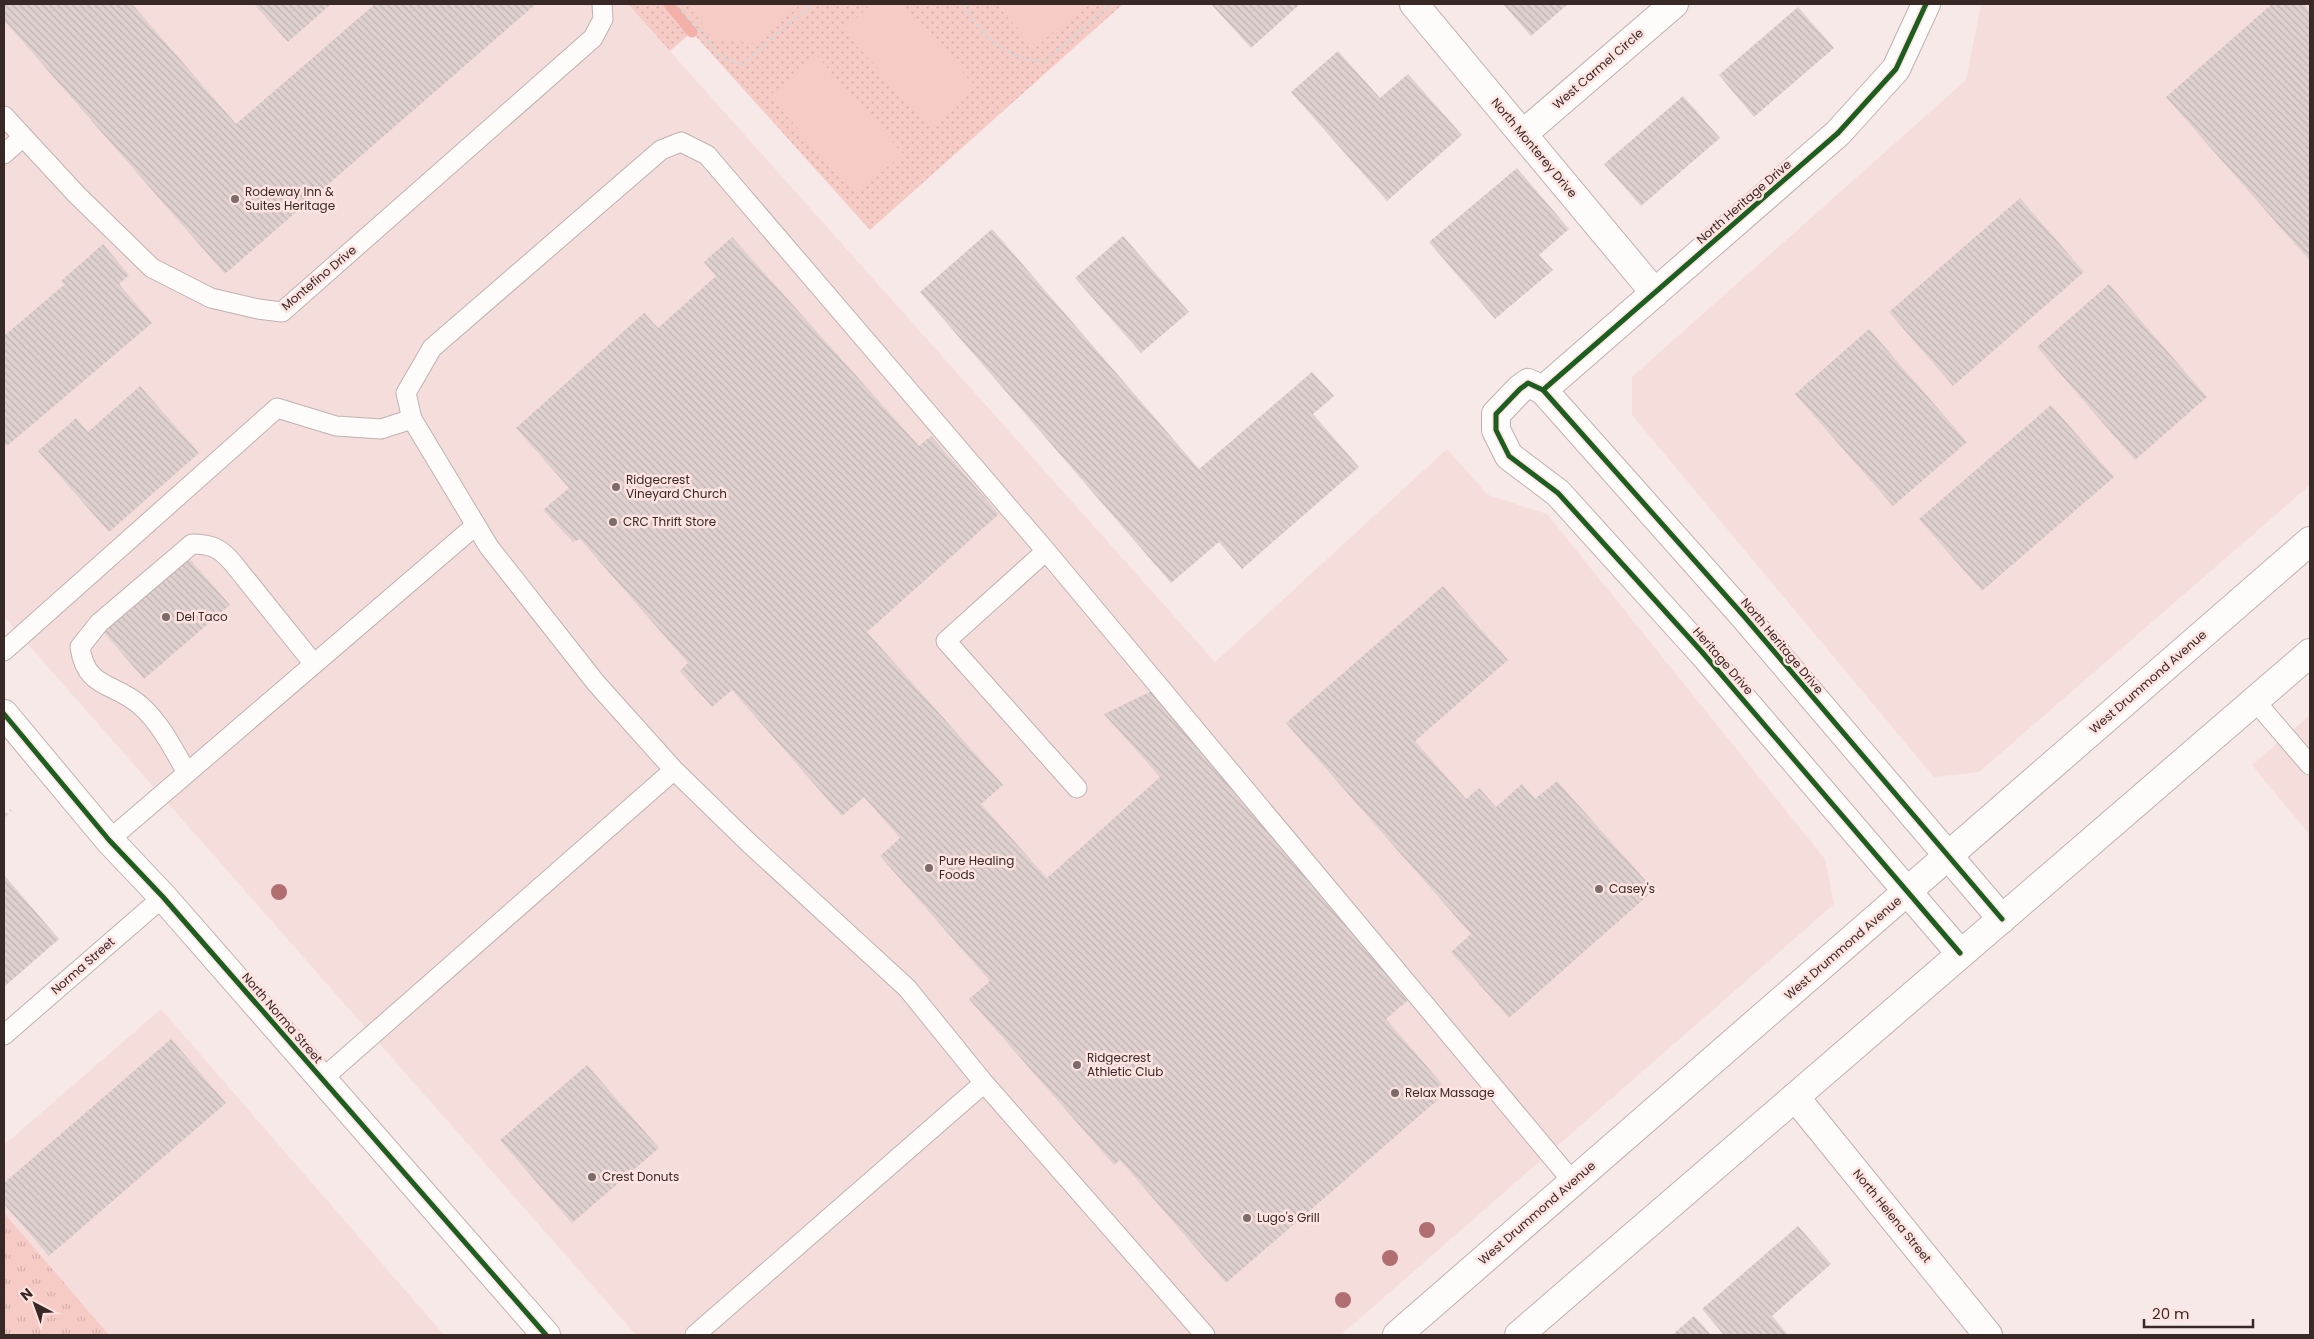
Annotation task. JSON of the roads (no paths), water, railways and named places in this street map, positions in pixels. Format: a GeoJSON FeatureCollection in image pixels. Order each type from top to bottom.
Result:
{"type":"FeatureCollection","features":[{"type":"Feature","properties":{"kind":"street","name":"North Monterey Drive"},"geometry":{"type":"LineString","coordinates":[[1414,4],[1655,293]]}},
{"type":"Feature","properties":{"kind":"street","name":"West Carmel Circle"},"geometry":{"type":"LineString","coordinates":[[1522,134],[1674,4]]}},
{"type":"Feature","properties":{"kind":"street","name":"North Heritage Drive"},"geometry":{"type":"LineString","coordinates":[[1926,4],[1896,69],[1838,133],[1655,293],[1532,389],[1744,615],[2002,919]]}},
{"type":"Feature","properties":{"kind":"street","name":"Heritage Drive"},"geometry":{"type":"LineString","coordinates":[[1532,389],[1496,414],[1496,430],[1509,456],[1558,493],[1702,652],[1960,953]]}},
{"type":"Feature","properties":{"kind":"street","name":"West Drummond Avenue"},"geometry":{"type":"LineString","coordinates":[[1397,1335],[2310,541]]}},
{"type":"Feature","properties":{"kind":"street"},"geometry":{"type":"LineString","coordinates":[[1519,1335],[2310,653]]}},
{"type":"Feature","properties":{"kind":"street","name":"North Norma Street"},"geometry":{"type":"LineString","coordinates":[[4,714],[109,840],[163,897],[546,1335]]}},
{"type":"Feature","properties":{"kind":"street","name":"North Helena Street"},"geometry":{"type":"LineString","coordinates":[[1795,1097],[1988,1335]]}},
{"type":"Feature","properties":{"kind":"lane","name":"Montefino Drive"},"geometry":{"type":"LineString","coordinates":[[4,116],[77,196],[152,268],[211,298],[258,309],[282,312],[593,38],[603,19],[602,4]]}},
{"type":"Feature","properties":{"kind":"lane"},"geometry":{"type":"LineString","coordinates":[[4,154],[23,137]]}},
{"type":"Feature","properties":{"kind":"lane"},"geometry":{"type":"LineString","coordinates":[[1205,1335],[984,1083],[907,988],[749,843],[674,770],[596,683],[489,547],[412,419],[406,393],[432,348],[661,150],[681,142],[707,155],[1046,551],[1573,1182]]}},
{"type":"Feature","properties":{"kind":"lane"},"geometry":{"type":"LineString","coordinates":[[4,650],[277,408],[336,426],[381,429],[412,419]]}},
{"type":"Feature","properties":{"kind":"lane"},"geometry":{"type":"LineString","coordinates":[[109,840],[475,526]]}},
{"type":"Feature","properties":{"kind":"lane"},"geometry":{"type":"LineString","coordinates":[[187,773],[163,731],[140,705],[101,683],[82,662],[80,647],[99,623],[192,544],[214,546],[228,557],[314,664]]}},
{"type":"Feature","properties":{"kind":"lane"},"geometry":{"type":"LineString","coordinates":[[1046,551],[946,641],[1077,788]]}},
{"type":"Feature","properties":{"kind":"lane"},"geometry":{"type":"LineString","coordinates":[[2255,701],[2310,766]]}},
{"type":"Feature","properties":{"kind":"lane"},"geometry":{"type":"LineString","coordinates":[[322,1079],[674,770]]}},
{"type":"Feature","properties":{"kind":"lane","name":"Norma Street"},"geometry":{"type":"LineString","coordinates":[[4,1035],[163,897]]}},
{"type":"Feature","properties":{"kind":"lane"},"geometry":{"type":"LineString","coordinates":[[695,1335],[984,1083]]}},
{"type":"Feature","properties":{"kind":"waterway"},"geometry":{"type":"LineString","coordinates":[[669,4],[692,32]]}},
{"type":"Feature","properties":{"kind":"place","name":"Rodeway Inn & Suites Heritage"},"geometry":{"type":"Point","coordinates":[235,199]}},
{"type":"Feature","properties":{"kind":"place","name":"Ridgecrest Vineyard Church"},"geometry":{"type":"Point","coordinates":[616,487]}},
{"type":"Feature","properties":{"kind":"place","name":"CRC Thrift Store"},"geometry":{"type":"Point","coordinates":[613,522]}},
{"type":"Feature","properties":{"kind":"place","name":"Del Taco"},"geometry":{"type":"Point","coordinates":[166,617]}},
{"type":"Feature","properties":{"kind":"place","name":"Pure Healing Foods"},"geometry":{"type":"Point","coordinates":[929,868]}},
{"type":"Feature","properties":{"kind":"place","name":"Casey's"},"geometry":{"type":"Point","coordinates":[1599,889]}},
{"type":"Feature","properties":{"kind":"place","name":"Ridgecrest Athletic Club"},"geometry":{"type":"Point","coordinates":[1077,1065]}},
{"type":"Feature","properties":{"kind":"place","name":"Relax Massage"},"geometry":{"type":"Point","coordinates":[1395,1093]}},
{"type":"Feature","properties":{"kind":"place","name":"Crest Donuts"},"geometry":{"type":"Point","coordinates":[592,1177]}},
{"type":"Feature","properties":{"kind":"place","name":"Lugo's Grill"},"geometry":{"type":"Point","coordinates":[1247,1218]}}]}
